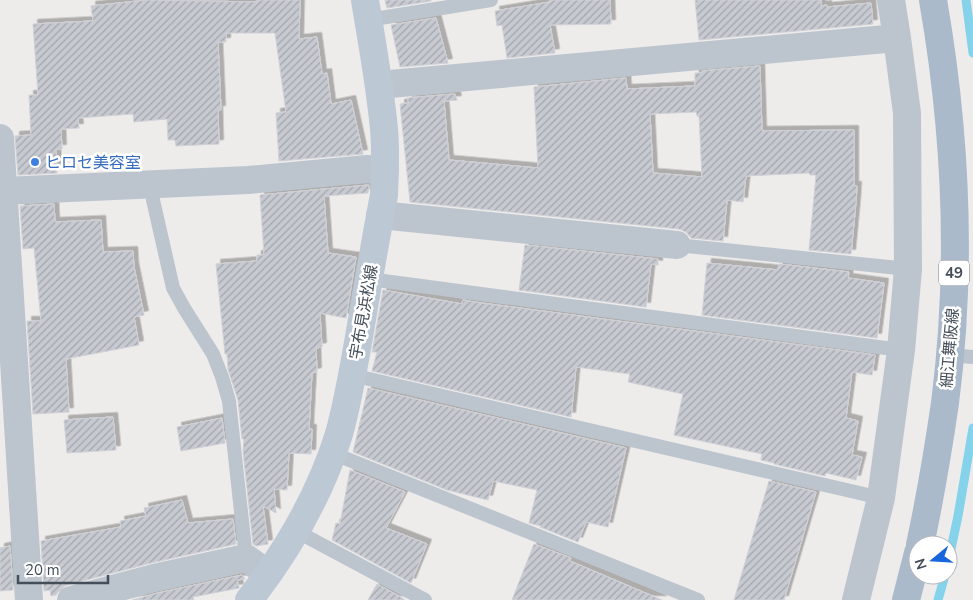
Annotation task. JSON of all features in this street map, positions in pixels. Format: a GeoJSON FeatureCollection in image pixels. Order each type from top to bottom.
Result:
{"type":"FeatureCollection","features":[{"type":"Feature","properties":{"kind":"main road","name":"細江舞阪線"},"geometry":{"type":"LineString","coordinates":[[922,535],[945,402],[961,356],[954,286],[953,186],[950,133],[933,0]]}},
{"type":"Feature","properties":{"kind":"main road","name":"宇布見浜松線"},"geometry":{"type":"LineString","coordinates":[[249,600],[296,531],[312,501],[332,453],[348,401],[384,195],[384,130],[379,85],[366,10]]}},
{"type":"Feature","properties":{"kind":"main road"},"geometry":{"type":"LineString","coordinates":[[906,600],[910,585]]}},
{"type":"Feature","properties":{"kind":"street"},"geometry":{"type":"LineString","coordinates":[[856,600],[881,498],[901,350],[908,268],[907,113],[891,0]]}},
{"type":"Feature","properties":{"kind":"street"},"geometry":{"type":"LineString","coordinates":[[379,85],[897,38]]}},
{"type":"Feature","properties":{"kind":"street"},"geometry":{"type":"LineString","coordinates":[[0,138],[8,386],[29,600]]}},
{"type":"Feature","properties":{"kind":"street"},"geometry":{"type":"LineString","coordinates":[[3,191],[248,180],[385,170]]}},
{"type":"Feature","properties":{"kind":"street"},"geometry":{"type":"LineString","coordinates":[[380,215],[677,245]]}},
{"type":"Feature","properties":{"kind":"street"},"geometry":{"type":"LineString","coordinates":[[71,600],[154,578],[246,558],[268,574]]}},
{"type":"Feature","properties":{"kind":"lane"},"geometry":{"type":"LineString","coordinates":[[366,10],[491,0]]}},
{"type":"Feature","properties":{"kind":"lane"},"geometry":{"type":"LineString","coordinates":[[152,184],[153,200],[173,288],[213,354],[229,401],[246,558]]}},
{"type":"Feature","properties":{"kind":"lane"},"geometry":{"type":"LineString","coordinates":[[677,245],[908,268]]}},
{"type":"Feature","properties":{"kind":"lane"},"geometry":{"type":"LineString","coordinates":[[369,279],[901,350]]}},
{"type":"Feature","properties":{"kind":"lane"},"geometry":{"type":"LineString","coordinates":[[352,375],[881,498]]}},
{"type":"Feature","properties":{"kind":"lane"},"geometry":{"type":"LineString","coordinates":[[332,453],[698,600]]}},
{"type":"Feature","properties":{"kind":"lane"},"geometry":{"type":"LineString","coordinates":[[296,531],[425,600]]}},
{"type":"Feature","properties":{"kind":"building"},"geometry":{"type":"Polygon","coordinates":[[[147,0],[257,2],[257,0],[300,0],[299,39],[317,37],[322,74],[327,73],[331,104],[351,100],[363,154],[279,161],[276,113],[286,112],[275,33],[226,33],[226,42],[218,42],[221,110],[218,110],[219,144],[176,146],[175,140],[168,140],[167,119],[134,122],[133,114],[78,118],[79,128],[61,129],[62,149],[56,149],[57,173],[18,175],[15,136],[31,135],[29,95],[38,95],[33,24],[93,21],[91,6],[147,0]]]}},
{"type":"Feature","properties":{"kind":"building"},"geometry":{"type":"Polygon","coordinates":[[[385,0],[431,0],[431,1],[387,8],[385,0]]]}},
{"type":"Feature","properties":{"kind":"building"},"geometry":{"type":"Polygon","coordinates":[[[550,0],[610,0],[611,24],[550,25],[555,53],[507,58],[502,25],[497,26],[495,11],[550,2],[550,0]]]}},
{"type":"Feature","properties":{"kind":"building"},"geometry":{"type":"Polygon","coordinates":[[[695,0],[821,0],[821,6],[827,5],[827,7],[871,3],[873,24],[699,40],[695,0]]]}},
{"type":"Feature","properties":{"kind":"building"},"geometry":{"type":"Polygon","coordinates":[[[436,18],[448,63],[400,67],[391,25],[436,18]]]}},
{"type":"Feature","properties":{"kind":"building"},"geometry":{"type":"Polygon","coordinates":[[[760,66],[762,131],[854,130],[854,186],[857,186],[851,254],[809,250],[816,175],[810,175],[809,173],[746,176],[743,202],[727,200],[723,241],[691,238],[686,232],[679,229],[410,202],[400,104],[409,103],[407,98],[455,94],[457,100],[444,101],[449,160],[538,168],[534,87],[626,78],[627,89],[695,86],[695,73],[702,73],[702,71],[760,66]],[[696,112],[650,114],[653,173],[702,177],[699,116],[697,116],[696,112]]]}},
{"type":"Feature","properties":{"kind":"building"},"geometry":{"type":"Polygon","coordinates":[[[369,185],[368,193],[324,196],[328,253],[356,257],[346,318],[320,313],[322,347],[316,348],[317,372],[312,373],[309,429],[312,429],[311,454],[289,453],[287,490],[274,489],[276,513],[263,506],[268,544],[256,546],[253,544],[243,451],[244,439],[242,439],[238,400],[228,369],[227,354],[225,354],[216,264],[257,261],[257,255],[264,255],[260,195],[369,185]]]}},
{"type":"Feature","properties":{"kind":"building"},"geometry":{"type":"Polygon","coordinates":[[[54,204],[55,222],[101,220],[103,252],[133,251],[134,267],[144,315],[134,317],[139,345],[66,359],[69,412],[33,414],[27,321],[41,321],[34,248],[23,249],[20,206],[54,204]]]}},
{"type":"Feature","properties":{"kind":"building"},"geometry":{"type":"Polygon","coordinates":[[[525,245],[658,259],[658,265],[651,264],[646,307],[519,290],[525,245]]]}},
{"type":"Feature","properties":{"kind":"building"},"geometry":{"type":"Polygon","coordinates":[[[707,263],[778,270],[779,264],[849,272],[848,278],[884,283],[877,338],[702,315],[707,263]]]}},
{"type":"Feature","properties":{"kind":"building"},"geometry":{"type":"Polygon","coordinates":[[[383,290],[462,304],[463,300],[875,355],[872,375],[852,372],[846,418],[858,421],[852,455],[862,457],[856,480],[826,473],[825,476],[774,464],[761,460],[762,454],[674,435],[683,394],[628,382],[630,374],[576,367],[571,417],[372,371],[377,352],[372,352],[383,290]]]}},
{"type":"Feature","properties":{"kind":"building"},"geometry":{"type":"Polygon","coordinates":[[[368,388],[626,448],[608,527],[586,522],[578,542],[541,526],[529,523],[537,490],[493,481],[488,500],[447,490],[353,452],[368,388]]]}},
{"type":"Feature","properties":{"kind":"building"},"geometry":{"type":"Polygon","coordinates":[[[113,417],[116,450],[67,453],[64,420],[113,417]]]}},
{"type":"Feature","properties":{"kind":"building"},"geometry":{"type":"Polygon","coordinates":[[[222,418],[225,443],[181,451],[177,427],[222,418]]]}},
{"type":"Feature","properties":{"kind":"building"},"geometry":{"type":"Polygon","coordinates":[[[350,470],[405,492],[386,528],[427,544],[411,583],[332,540],[336,523],[340,524],[350,470]]]}},
{"type":"Feature","properties":{"kind":"building"},"geometry":{"type":"Polygon","coordinates":[[[769,481],[816,492],[784,600],[734,600],[769,481]]]}},
{"type":"Feature","properties":{"kind":"building"},"geometry":{"type":"Polygon","coordinates":[[[182,500],[188,523],[233,519],[236,544],[151,563],[67,585],[60,589],[56,595],[51,596],[50,590],[44,591],[41,541],[121,527],[120,521],[146,516],[144,508],[182,500]]]}},
{"type":"Feature","properties":{"kind":"building"},"geometry":{"type":"Polygon","coordinates":[[[534,544],[571,558],[570,561],[662,600],[512,600],[534,544]]]}},
{"type":"Feature","properties":{"kind":"building"},"geometry":{"type":"Polygon","coordinates":[[[10,546],[13,590],[0,591],[0,548],[10,546]]]}},
{"type":"Feature","properties":{"kind":"building"},"geometry":{"type":"Polygon","coordinates":[[[242,575],[245,579],[237,580],[239,588],[193,597],[194,600],[132,600],[158,593],[242,575]]]}},
{"type":"Feature","properties":{"kind":"building"},"geometry":{"type":"Polygon","coordinates":[[[377,584],[404,599],[404,600],[368,600],[377,584]]]}},
{"type":"Feature","properties":{"kind":"waterway"},"geometry":{"type":"LineString","coordinates":[[966,0],[973,53]]}},
{"type":"Feature","properties":{"kind":"waterway"},"geometry":{"type":"LineString","coordinates":[[954,535],[973,428]]}},
{"type":"Feature","properties":{"kind":"waterway"},"geometry":{"type":"LineString","coordinates":[[938,600],[942,585]]}},
{"type":"Feature","properties":{"kind":"place","name":"ヒロセ美容室"},"geometry":{"type":"Point","coordinates":[35,162]}}]}
